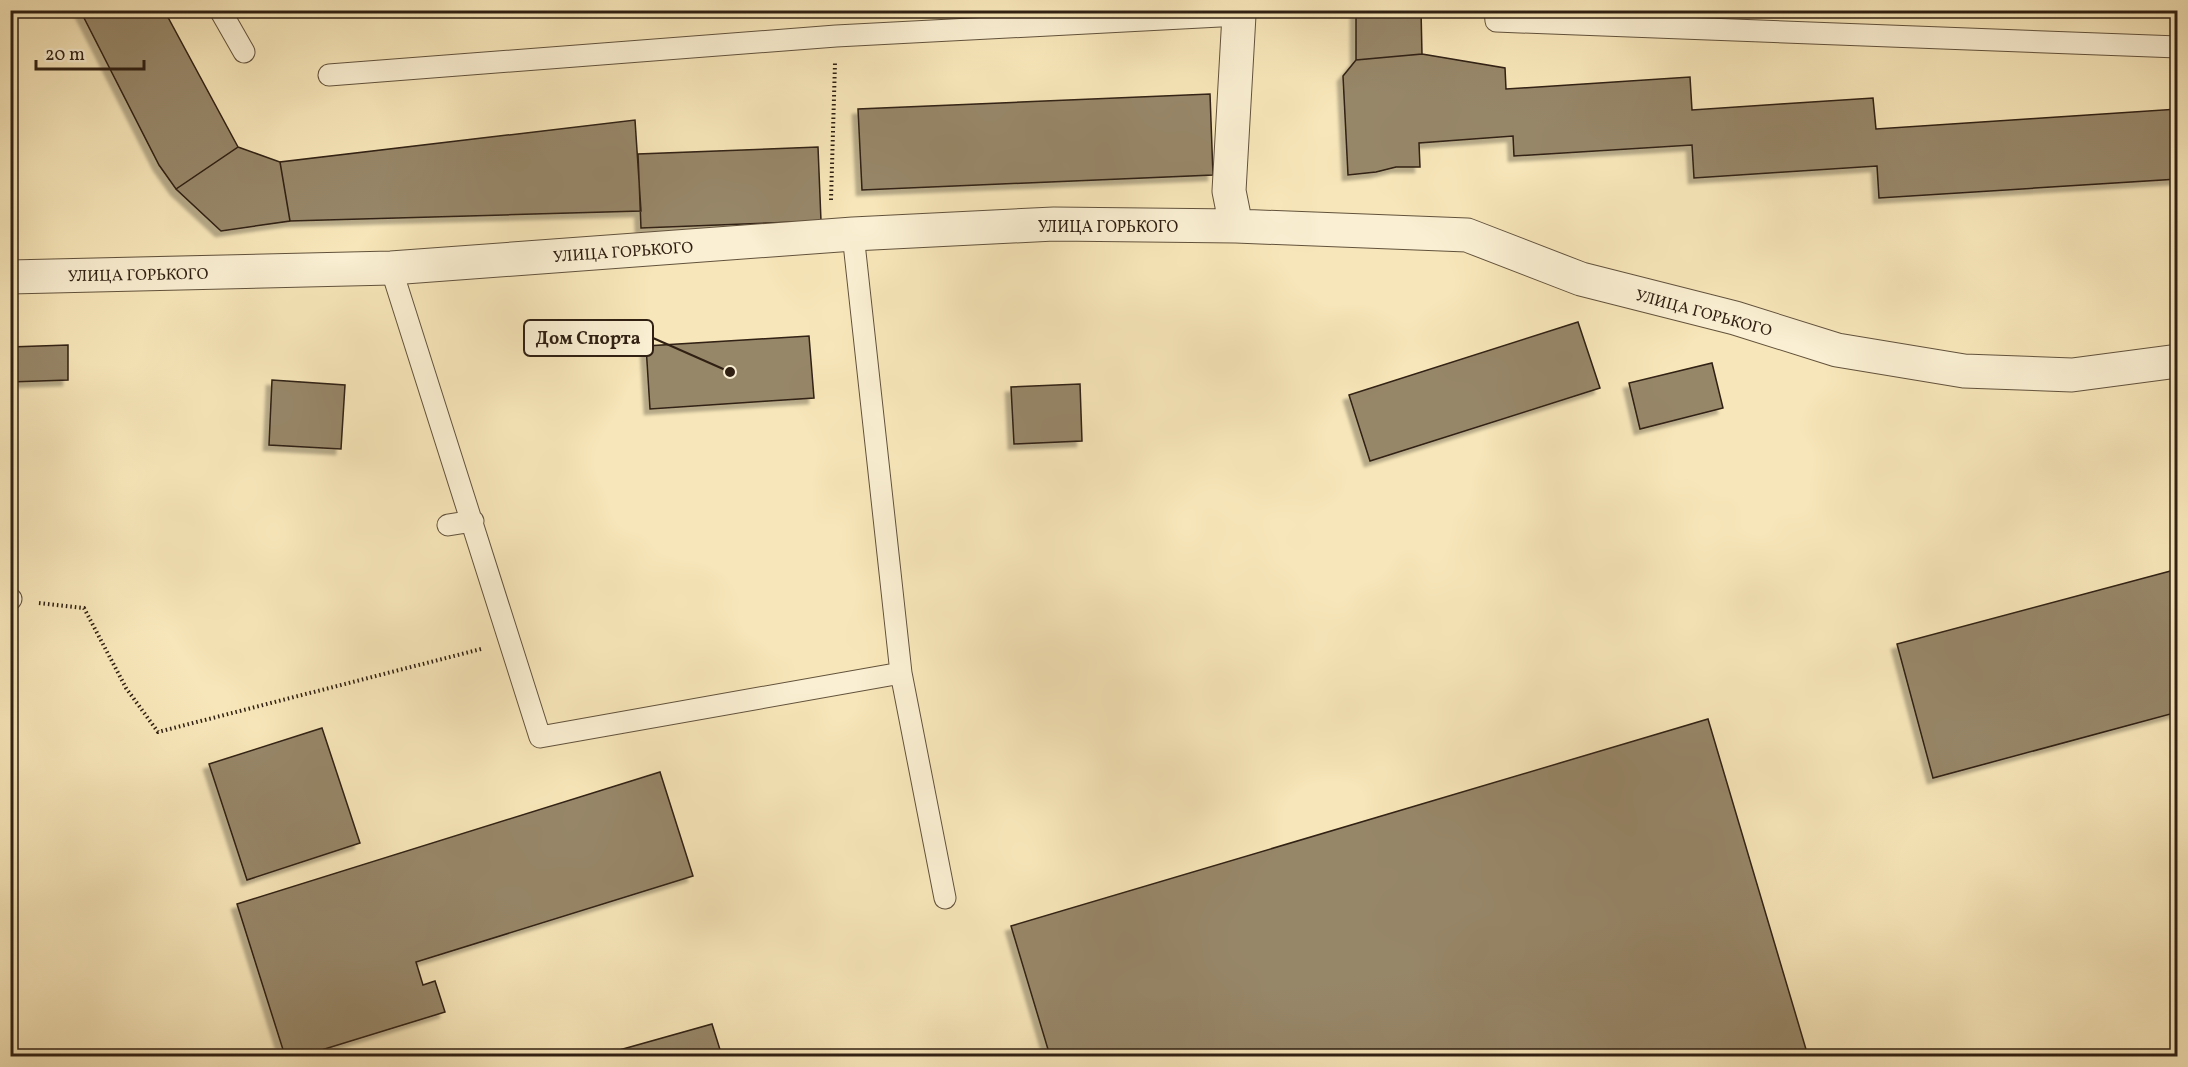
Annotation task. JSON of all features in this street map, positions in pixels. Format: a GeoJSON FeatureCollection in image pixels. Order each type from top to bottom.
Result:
{"type":"FeatureCollection","features":[{"type":"Feature","properties":{"kind":"street"},"geometry":{"type":"LineString","coordinates":[[1236,226],[1229,191],[1240,13]]}},
{"type":"Feature","properties":{"kind":"street","name":"УЛИЦА ГОРЬКОГО"},"geometry":{"type":"LineString","coordinates":[[10,277],[391,268],[853,234],[1054,224],[1236,226],[1467,235],[1581,279],[1735,318],[1837,350],[1964,371],[2072,375],[2178,361]]}},
{"type":"Feature","properties":{"kind":"lane"},"geometry":{"type":"LineString","coordinates":[[220,10],[244,52]]}},
{"type":"Feature","properties":{"kind":"lane"},"geometry":{"type":"LineString","coordinates":[[1496,10],[1496,21],[2178,47]]}},
{"type":"Feature","properties":{"kind":"lane"},"geometry":{"type":"LineString","coordinates":[[329,75],[836,36],[1240,13]]}},
{"type":"Feature","properties":{"kind":"lane"},"geometry":{"type":"LineString","coordinates":[[853,234],[901,673],[945,898]]}},
{"type":"Feature","properties":{"kind":"lane"},"geometry":{"type":"LineString","coordinates":[[391,268],[540,737],[901,673]]}},
{"type":"Feature","properties":{"kind":"lane"},"geometry":{"type":"LineString","coordinates":[[448,525],[473,521]]}},
{"type":"Feature","properties":{"kind":"path"},"geometry":{"type":"LineString","coordinates":[[831,205],[836,36]]}},
{"type":"Feature","properties":{"kind":"path"},"geometry":{"type":"LineString","coordinates":[[11,599],[84,608],[126,688],[158,732],[511,642]]}},
{"type":"Feature","properties":{"kind":"building"},"geometry":{"type":"Polygon","coordinates":[[[80,10],[164,10],[238,147],[176,189],[159,165],[80,10]]]}},
{"type":"Feature","properties":{"kind":"building"},"geometry":{"type":"Polygon","coordinates":[[[1356,10],[1421,10],[1422,54],[1356,60],[1356,10]]]}},
{"type":"Feature","properties":{"kind":"building"},"geometry":{"type":"Polygon","coordinates":[[[1422,54],[1505,68],[1506,89],[1690,77],[1692,110],[1873,98],[1876,129],[2178,109],[2178,179],[1879,198],[1877,166],[1694,178],[1692,145],[1514,156],[1513,136],[1419,143],[1420,167],[1396,167],[1348,175],[1343,76],[1356,60],[1422,54]]]}},
{"type":"Feature","properties":{"kind":"building"},"geometry":{"type":"Polygon","coordinates":[[[1210,94],[1213,175],[862,190],[858,109],[1210,94]]]}},
{"type":"Feature","properties":{"kind":"building"},"geometry":{"type":"Polygon","coordinates":[[[635,120],[641,211],[290,221],[280,162],[635,120]]]}},
{"type":"Feature","properties":{"kind":"building"},"geometry":{"type":"Polygon","coordinates":[[[238,147],[280,162],[290,221],[221,231],[176,189],[238,147]]]}},
{"type":"Feature","properties":{"kind":"building"},"geometry":{"type":"Polygon","coordinates":[[[818,147],[821,221],[641,228],[638,154],[818,147]]]}},
{"type":"Feature","properties":{"kind":"building"},"geometry":{"type":"Polygon","coordinates":[[[1578,322],[1600,388],[1370,461],[1349,395],[1578,322]]]}},
{"type":"Feature","properties":{"kind":"building"},"geometry":{"type":"Polygon","coordinates":[[[809,336],[814,398],[650,409],[646,346],[809,336]]]}},
{"type":"Feature","properties":{"kind":"building"},"geometry":{"type":"Polygon","coordinates":[[[68,345],[68,380],[10,382],[10,347],[68,345]]]}},
{"type":"Feature","properties":{"kind":"building"},"geometry":{"type":"Polygon","coordinates":[[[1712,363],[1723,408],[1640,429],[1629,383],[1712,363]]]}},
{"type":"Feature","properties":{"kind":"building"},"geometry":{"type":"Polygon","coordinates":[[[272,380],[345,385],[341,449],[269,445],[272,380]]]}},
{"type":"Feature","properties":{"kind":"building"},"geometry":{"type":"Polygon","coordinates":[[[1080,384],[1082,441],[1014,444],[1011,387],[1080,384]]]}},
{"type":"Feature","properties":{"kind":"building"},"geometry":{"type":"Polygon","coordinates":[[[2178,569],[2178,712],[1933,778],[1897,644],[2178,569]]]}},
{"type":"Feature","properties":{"kind":"building"},"geometry":{"type":"Polygon","coordinates":[[[1708,719],[1808,1056],[1050,1056],[1011,926],[1708,719]]]}},
{"type":"Feature","properties":{"kind":"building"},"geometry":{"type":"Polygon","coordinates":[[[322,728],[360,843],[247,880],[209,764],[322,728]]]}},
{"type":"Feature","properties":{"kind":"building"},"geometry":{"type":"Polygon","coordinates":[[[660,772],[693,876],[416,962],[423,985],[435,981],[445,1012],[302,1056],[285,1056],[237,904],[660,772]]]}},
{"type":"Feature","properties":{"kind":"building"},"geometry":{"type":"Polygon","coordinates":[[[712,1024],[722,1056],[598,1056],[712,1024]]]}},
{"type":"Feature","properties":{"kind":"place","name":"Дом Спорта"},"geometry":{"type":"Point","coordinates":[730,372]}}]}
